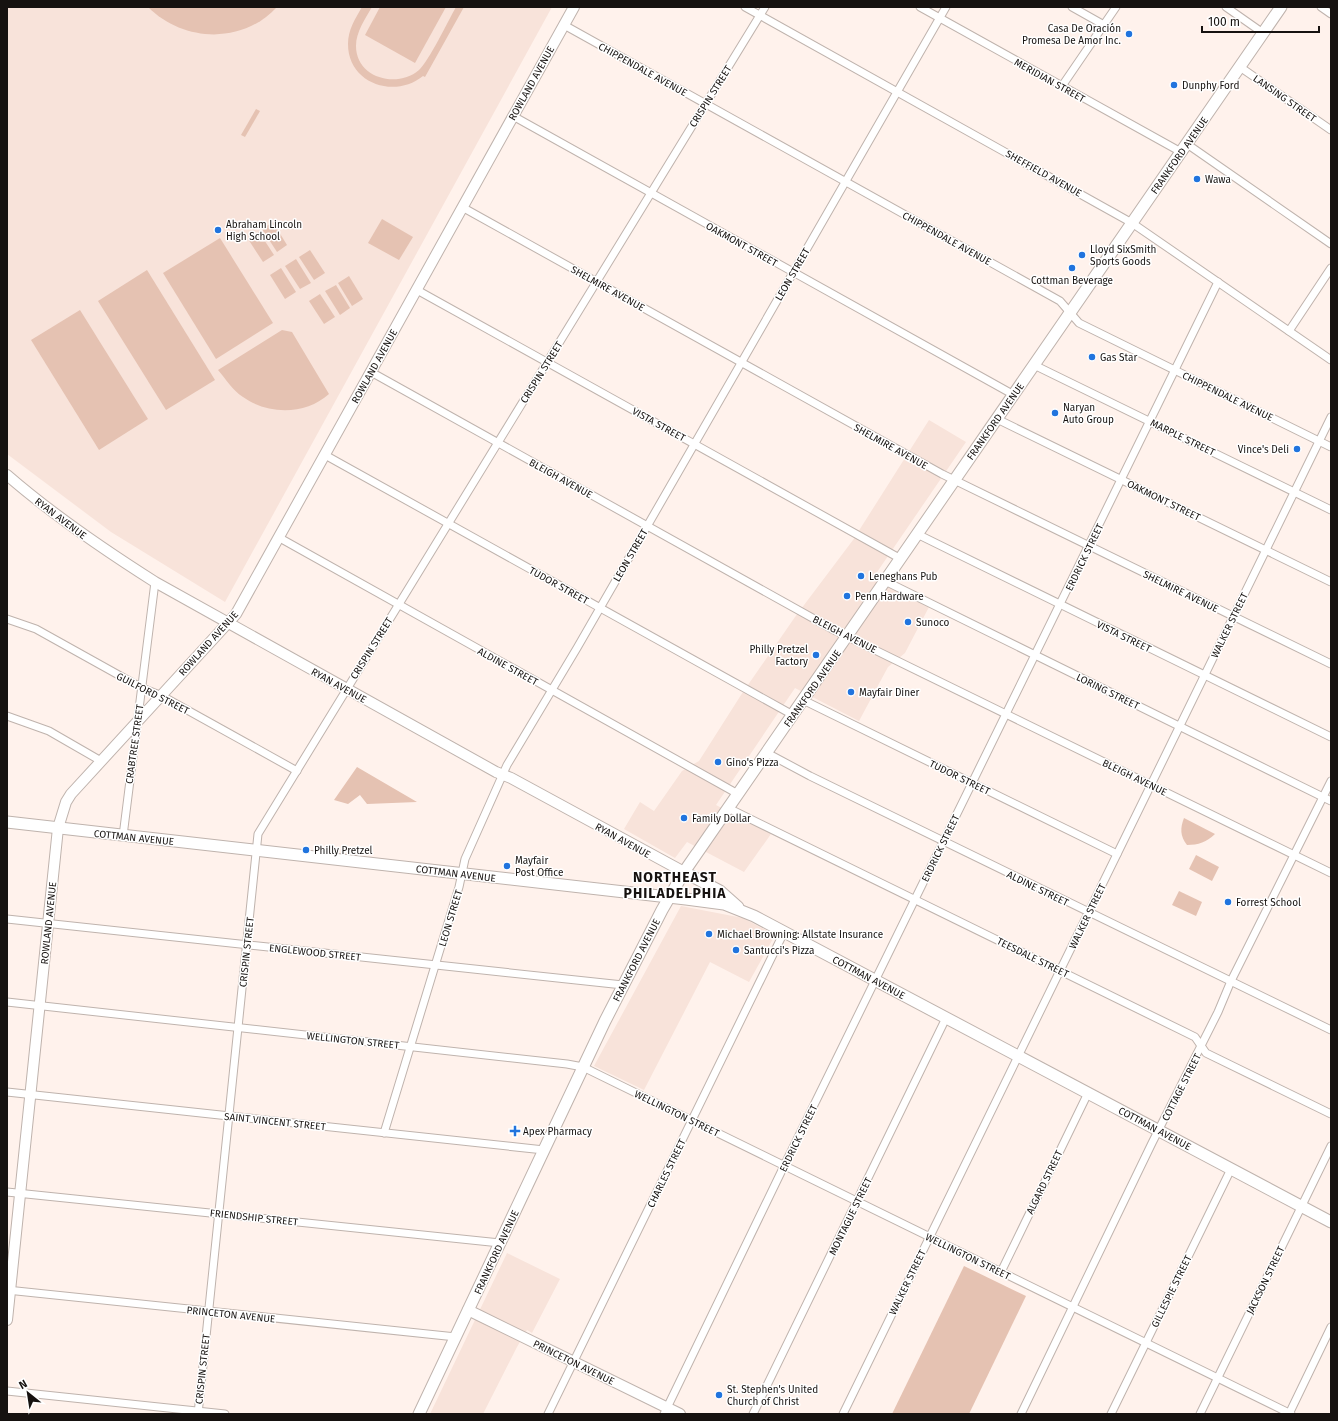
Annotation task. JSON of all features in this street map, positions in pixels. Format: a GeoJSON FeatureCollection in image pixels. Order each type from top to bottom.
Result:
{"type":"FeatureCollection","features":[{"type":"Feature","properties":{"kind":"main road","name":"FRANKFORD AVENUE"},"geometry":{"type":"LineString","coordinates":[[419,1414],[623,985],[669,897],[684,872],[1281,7]]}},
{"type":"Feature","properties":{"kind":"main road","name":"COTTMAN AVENUE"},"geometry":{"type":"LineString","coordinates":[[7,822],[669,897],[716,903],[740,909],[1331,1222]]}},
{"type":"Feature","properties":{"kind":"main road"},"geometry":{"type":"LineString","coordinates":[[684,872],[720,891],[740,909]]}},
{"type":"Feature","properties":{"kind":"street","name":"ROWLAND AVENUE"},"geometry":{"type":"LineString","coordinates":[[7,1320],[58,828],[66,802],[71,794],[236,614],[574,7]]}},
{"type":"Feature","properties":{"kind":"street","name":"SHEFFIELD AVENUE"},"geometry":{"type":"LineString","coordinates":[[745,7],[1132,223],[1331,360]]}},
{"type":"Feature","properties":{"kind":"street","name":"CRISPIN STREET"},"geometry":{"type":"LineString","coordinates":[[198,1413],[258,834],[765,7]]}},
{"type":"Feature","properties":{"kind":"street","name":"MERIDIAN STREET"},"geometry":{"type":"LineString","coordinates":[[920,7],[1062,86],[1184,148],[1331,244]]}},
{"type":"Feature","properties":{"kind":"street","name":"LEON STREET"},"geometry":{"type":"LineString","coordinates":[[384,1133],[466,859],[503,774],[946,7]]}},
{"type":"Feature","properties":{"kind":"street"},"geometry":{"type":"LineString","coordinates":[[1072,7],[1104,25]]}},
{"type":"Feature","properties":{"kind":"street"},"geometry":{"type":"LineString","coordinates":[[1062,86],[1116,7]]}},
{"type":"Feature","properties":{"kind":"street"},"geometry":{"type":"LineString","coordinates":[[1226,7],[1263,33]]}},
{"type":"Feature","properties":{"kind":"street"},"geometry":{"type":"LineString","coordinates":[[1321,7],[1331,14]]}},
{"type":"Feature","properties":{"kind":"street","name":"CHIPPENDALE AVENUE"},"geometry":{"type":"LineString","coordinates":[[564,25],[1060,301],[1079,323],[1331,447]]}},
{"type":"Feature","properties":{"kind":"street","name":"LANSING STREET"},"geometry":{"type":"LineString","coordinates":[[1240,67],[1331,130]]}},
{"type":"Feature","properties":{"kind":"street","name":"OAKMONT STREET"},"geometry":{"type":"LineString","coordinates":[[513,116],[1014,395]]}},
{"type":"Feature","properties":{"kind":"street","name":"SHELMIRE AVENUE"},"geometry":{"type":"LineString","coordinates":[[462,207],[955,480],[1331,664]]}},
{"type":"Feature","properties":{"kind":"street"},"geometry":{"type":"LineString","coordinates":[[1289,331],[1331,268]]}},
{"type":"Feature","properties":{"kind":"street","name":"ERDRICK STREET"},"geometry":{"type":"LineString","coordinates":[[666,1411],[914,899],[1218,282]]}},
{"type":"Feature","properties":{"kind":"street","name":"VISTA STREET"},"geometry":{"type":"LineString","coordinates":[[417,290],[900,559]]}},
{"type":"Feature","properties":{"kind":"street","name":"MARPLE STREET"},"geometry":{"type":"LineString","coordinates":[[1034,365],[1331,510]]}},
{"type":"Feature","properties":{"kind":"street","name":"BLEIGH AVENUE"},"geometry":{"type":"LineString","coordinates":[[371,372],[847,636],[1331,873]]}},
{"type":"Feature","properties":{"kind":"street","name":"WALKER STREET"},"geometry":{"type":"LineString","coordinates":[[843,1414],[1331,417]]}},
{"type":"Feature","properties":{"kind":"street","name":"OAKMONT STREET"},"geometry":{"type":"LineString","coordinates":[[997,419],[1331,582]]}},
{"type":"Feature","properties":{"kind":"street","name":"TUDOR STREET"},"geometry":{"type":"LineString","coordinates":[[325,455],[792,715]]}},
{"type":"Feature","properties":{"kind":"street","name":"RYAN AVENUE"},"geometry":{"type":"LineString","coordinates":[[7,475],[56,515],[107,552],[155,582],[346,689],[684,872]]}},
{"type":"Feature","properties":{"kind":"street","name":"VISTA STREET"},"geometry":{"type":"LineString","coordinates":[[917,534],[1331,738]]}},
{"type":"Feature","properties":{"kind":"street","name":"ALDINE STREET"},"geometry":{"type":"LineString","coordinates":[[278,537],[738,794]]}},
{"type":"Feature","properties":{"kind":"street","name":"LORING STREET"},"geometry":{"type":"LineString","coordinates":[[885,581],[1331,801]]}},
{"type":"Feature","properties":{"kind":"street","name":"CRABTREE STREET"},"geometry":{"type":"LineString","coordinates":[[123,836],[155,582]]}},
{"type":"Feature","properties":{"kind":"street","name":"GUILFORD STREET"},"geometry":{"type":"LineString","coordinates":[[7,619],[36,629],[142,688],[162,696],[297,771]]}},
{"type":"Feature","properties":{"kind":"street","name":"TUDOR STREET"},"geometry":{"type":"LineString","coordinates":[[803,700],[1117,854]]}},
{"type":"Feature","properties":{"kind":"street"},"geometry":{"type":"LineString","coordinates":[[7,716],[49,731],[101,761]]}},
{"type":"Feature","properties":{"kind":"street","name":"ALDINE STREET"},"geometry":{"type":"LineString","coordinates":[[767,753],[810,776],[1331,1030]]}},
{"type":"Feature","properties":{"kind":"street","name":"COTTAGE STREET"},"geometry":{"type":"LineString","coordinates":[[1021,1414],[1159,1130],[1202,1046],[1231,981],[1331,781]]}},
{"type":"Feature","properties":{"kind":"street","name":"TEESDALE STREET"},"geometry":{"type":"LineString","coordinates":[[728,808],[1195,1037],[1209,1054],[1331,1114]]}},
{"type":"Feature","properties":{"kind":"street","name":"ENGLEWOOD STREET"},"geometry":{"type":"LineString","coordinates":[[7,919],[623,985]]}},
{"type":"Feature","properties":{"kind":"street","name":"CHARLES STREET"},"geometry":{"type":"LineString","coordinates":[[548,1414],[784,932]]}},
{"type":"Feature","properties":{"kind":"street","name":"WELLINGTON STREET"},"geometry":{"type":"LineString","coordinates":[[7,1002],[410,1046],[583,1067],[1290,1414]]}},
{"type":"Feature","properties":{"kind":"street","name":"MONTAGUE STREET"},"geometry":{"type":"LineString","coordinates":[[753,1414],[946,1018]]}},
{"type":"Feature","properties":{"kind":"street","name":"SAINT VINCENT STREET"},"geometry":{"type":"LineString","coordinates":[[7,1092],[544,1150]]}},
{"type":"Feature","properties":{"kind":"street","name":"ALGARD STREET"},"geometry":{"type":"LineString","coordinates":[[1001,1272],[1088,1093]]}},
{"type":"Feature","properties":{"kind":"street","name":"JACKSON STREET"},"geometry":{"type":"LineString","coordinates":[[1200,1414],[1300,1206],[1331,1146]]}},
{"type":"Feature","properties":{"kind":"street","name":"GILLESPIE STREET"},"geometry":{"type":"LineString","coordinates":[[1111,1414],[1231,1169]]}},
{"type":"Feature","properties":{"kind":"street","name":"FRIENDSHIP STREET"},"geometry":{"type":"LineString","coordinates":[[7,1192],[500,1243]]}},
{"type":"Feature","properties":{"kind":"street","name":"PRINCETON AVENUE"},"geometry":{"type":"LineString","coordinates":[[9,1291],[456,1337]]}},
{"type":"Feature","properties":{"kind":"street","name":"PRINCETON AVENUE"},"geometry":{"type":"LineString","coordinates":[[468,1310],[573,1362],[666,1411],[680,1414]]}},
{"type":"Feature","properties":{"kind":"street"},"geometry":{"type":"LineString","coordinates":[[1290,1414],[1331,1327]]}},
{"type":"Feature","properties":{"kind":"street"},"geometry":{"type":"LineString","coordinates":[[7,1391],[198,1413],[225,1414]]}},
{"type":"Feature","properties":{"kind":"shaded area","name":"Abraham Lincoln High School"},"geometry":{"type":"Polygon","coordinates":[[[7,7],[552,7],[225,602],[111,532],[7,454],[7,7]]]}},
{"type":"Feature","properties":{"kind":"shaded area"},"geometry":{"type":"Polygon","coordinates":[[[148,7],[277,7],[263,19],[247,28],[230,33],[212,34],[195,32],[178,27],[162,19],[148,7]]]}},
{"type":"Feature","properties":{"kind":"shaded area"},"geometry":{"type":"Polygon","coordinates":[[[362,7],[372,7],[361,26],[356,41],[358,57],[363,66],[370,73],[389,79],[400,79],[410,76],[419,70],[433,50],[456,7],[464,7],[425,77],[423,76],[412,83],[387,87],[375,84],[364,78],[356,69],[350,58],[348,44],[349,34],[352,25],[362,7]]]}},
{"type":"Feature","properties":{"kind":"shaded area"},"geometry":{"type":"Polygon","coordinates":[[[380,7],[446,7],[415,63],[365,35],[380,7]]]}},
{"type":"Feature","properties":{"kind":"shaded area"},"geometry":{"type":"Polygon","coordinates":[[[256,109],[260,111],[245,137],[241,135],[256,109]]]}},
{"type":"Feature","properties":{"kind":"shaded area"},"geometry":{"type":"Polygon","coordinates":[[[382,219],[413,237],[399,260],[368,243],[382,219]]]}},
{"type":"Feature","properties":{"kind":"shaded area"},"geometry":{"type":"Polygon","coordinates":[[[273,222],[287,245],[277,252],[262,229],[273,222]]]}},
{"type":"Feature","properties":{"kind":"shaded area"},"geometry":{"type":"Polygon","coordinates":[[[259,232],[274,255],[263,262],[248,239],[259,232]]]}},
{"type":"Feature","properties":{"kind":"shaded area"},"geometry":{"type":"Polygon","coordinates":[[[220,238],[273,323],[216,359],[163,273],[220,238]]]}},
{"type":"Feature","properties":{"kind":"shaded area"},"geometry":{"type":"Polygon","coordinates":[[[310,250],[325,273],[314,280],[299,257],[310,250]]]}},
{"type":"Feature","properties":{"kind":"shaded area"},"geometry":{"type":"Polygon","coordinates":[[[296,259],[311,283],[300,289],[285,266],[296,259]]]}},
{"type":"Feature","properties":{"kind":"shaded area"},"geometry":{"type":"Polygon","coordinates":[[[281,268],[296,292],[285,299],[270,275],[281,268]]]}},
{"type":"Feature","properties":{"kind":"shaded area"},"geometry":{"type":"Polygon","coordinates":[[[147,270],[215,380],[166,410],[98,301],[147,270]]]}},
{"type":"Feature","properties":{"kind":"shaded area"},"geometry":{"type":"Polygon","coordinates":[[[349,276],[363,299],[352,306],[338,283],[349,276]]]}},
{"type":"Feature","properties":{"kind":"shaded area"},"geometry":{"type":"Polygon","coordinates":[[[336,285],[350,308],[340,315],[325,291],[336,285]]]}},
{"type":"Feature","properties":{"kind":"shaded area"},"geometry":{"type":"Polygon","coordinates":[[[320,294],[335,317],[324,324],[309,301],[320,294]]]}},
{"type":"Feature","properties":{"kind":"shaded area"},"geometry":{"type":"Polygon","coordinates":[[[80,310],[148,419],[99,450],[31,340],[80,310]]]}},
{"type":"Feature","properties":{"kind":"shaded area"},"geometry":{"type":"Polygon","coordinates":[[[282,330],[292,332],[329,394],[320,401],[309,406],[287,410],[264,407],[253,403],[236,391],[218,370],[282,330]]]}},
{"type":"Feature","properties":{"kind":"shaded area"},"geometry":{"type":"Polygon","coordinates":[[[929,420],[966,442],[873,578],[929,607],[905,653],[888,667],[859,721],[795,688],[716,805],[771,834],[744,872],[687,842],[675,858],[624,829],[640,802],[654,811],[682,771],[699,761],[741,695],[795,617],[853,540],[929,420]]]}},
{"type":"Feature","properties":{"kind":"shaded area"},"geometry":{"type":"Polygon","coordinates":[[[357,767],[417,802],[367,804],[360,795],[348,804],[334,800],[357,767]]]}},
{"type":"Feature","properties":{"kind":"shaded area"},"geometry":{"type":"Polygon","coordinates":[[[1184,818],[1215,834],[1202,842],[1187,845],[1181,832],[1184,818]]]}},
{"type":"Feature","properties":{"kind":"shaded area"},"geometry":{"type":"Polygon","coordinates":[[[1196,855],[1219,867],[1212,881],[1189,869],[1196,855]]]}},
{"type":"Feature","properties":{"kind":"shaded area"},"geometry":{"type":"Polygon","coordinates":[[[1179,891],[1202,902],[1196,916],[1172,905],[1179,891]]]}},
{"type":"Feature","properties":{"kind":"shaded area"},"geometry":{"type":"Polygon","coordinates":[[[681,906],[743,918],[775,935],[749,982],[710,962],[644,1090],[594,1066],[681,906]]]}},
{"type":"Feature","properties":{"kind":"shaded area"},"geometry":{"type":"Polygon","coordinates":[[[507,1253],[560,1279],[532,1333],[527,1330],[517,1347],[483,1414],[430,1414],[507,1253]]]}},
{"type":"Feature","properties":{"kind":"shaded area"},"geometry":{"type":"Polygon","coordinates":[[[964,1266],[1026,1296],[969,1414],[892,1414],[964,1266]]]}},
{"type":"Feature","properties":{"kind":"place","name":"Casa De Oración Promesa De Amor Inc."},"geometry":{"type":"Point","coordinates":[1129,34]}},
{"type":"Feature","properties":{"kind":"place","name":"Dunphy Ford"},"geometry":{"type":"Point","coordinates":[1174,85]}},
{"type":"Feature","properties":{"kind":"place","name":"Wawa"},"geometry":{"type":"Point","coordinates":[1197,179]}},
{"type":"Feature","properties":{"kind":"place","name":"Abraham Lincoln High School"},"geometry":{"type":"Point","coordinates":[218,230]}},
{"type":"Feature","properties":{"kind":"place","name":"Lloyd SixSmith Sports Goods"},"geometry":{"type":"Point","coordinates":[1082,255]}},
{"type":"Feature","properties":{"kind":"place","name":"Cottman Beverage"},"geometry":{"type":"Point","coordinates":[1072,268]}},
{"type":"Feature","properties":{"kind":"place","name":"Gas Star"},"geometry":{"type":"Point","coordinates":[1092,357]}},
{"type":"Feature","properties":{"kind":"place","name":"Naryan Auto Group"},"geometry":{"type":"Point","coordinates":[1055,413]}},
{"type":"Feature","properties":{"kind":"place","name":"Vince's Deli"},"geometry":{"type":"Point","coordinates":[1297,449]}},
{"type":"Feature","properties":{"kind":"place","name":"Leneghans Pub"},"geometry":{"type":"Point","coordinates":[861,576]}},
{"type":"Feature","properties":{"kind":"place","name":"Penn Hardware"},"geometry":{"type":"Point","coordinates":[847,596]}},
{"type":"Feature","properties":{"kind":"place","name":"Sunoco"},"geometry":{"type":"Point","coordinates":[908,622]}},
{"type":"Feature","properties":{"kind":"place","name":"Philly Pretzel Factory"},"geometry":{"type":"Point","coordinates":[816,655]}},
{"type":"Feature","properties":{"kind":"place","name":"Mayfair Diner"},"geometry":{"type":"Point","coordinates":[851,692]}},
{"type":"Feature","properties":{"kind":"place","name":"Gino's Pizza"},"geometry":{"type":"Point","coordinates":[718,762]}},
{"type":"Feature","properties":{"kind":"place","name":"Family Dollar"},"geometry":{"type":"Point","coordinates":[684,818]}},
{"type":"Feature","properties":{"kind":"place","name":"Philly Pretzel"},"geometry":{"type":"Point","coordinates":[306,850]}},
{"type":"Feature","properties":{"kind":"place","name":"Mayfair Post Office"},"geometry":{"type":"Point","coordinates":[507,866]}},
{"type":"Feature","properties":{"kind":"place","name":"Forrest School"},"geometry":{"type":"Point","coordinates":[1228,902]}},
{"type":"Feature","properties":{"kind":"place","name":"Michael Browning: Allstate Insurance"},"geometry":{"type":"Point","coordinates":[709,934]}},
{"type":"Feature","properties":{"kind":"place","name":"Santucci's Pizza"},"geometry":{"type":"Point","coordinates":[736,950]}},
{"type":"Feature","properties":{"kind":"place","name":"Apex Pharmacy"},"geometry":{"type":"Point","coordinates":[515,1131]}},
{"type":"Feature","properties":{"kind":"place","name":"St. Stephen's United Church of Christ"},"geometry":{"type":"Point","coordinates":[719,1395]}},
{"type":"Feature","properties":{"kind":"district","name":"NORTHEAST PHILADELPHIA"},"geometry":{"type":"Point","coordinates":[675,886]}}]}
